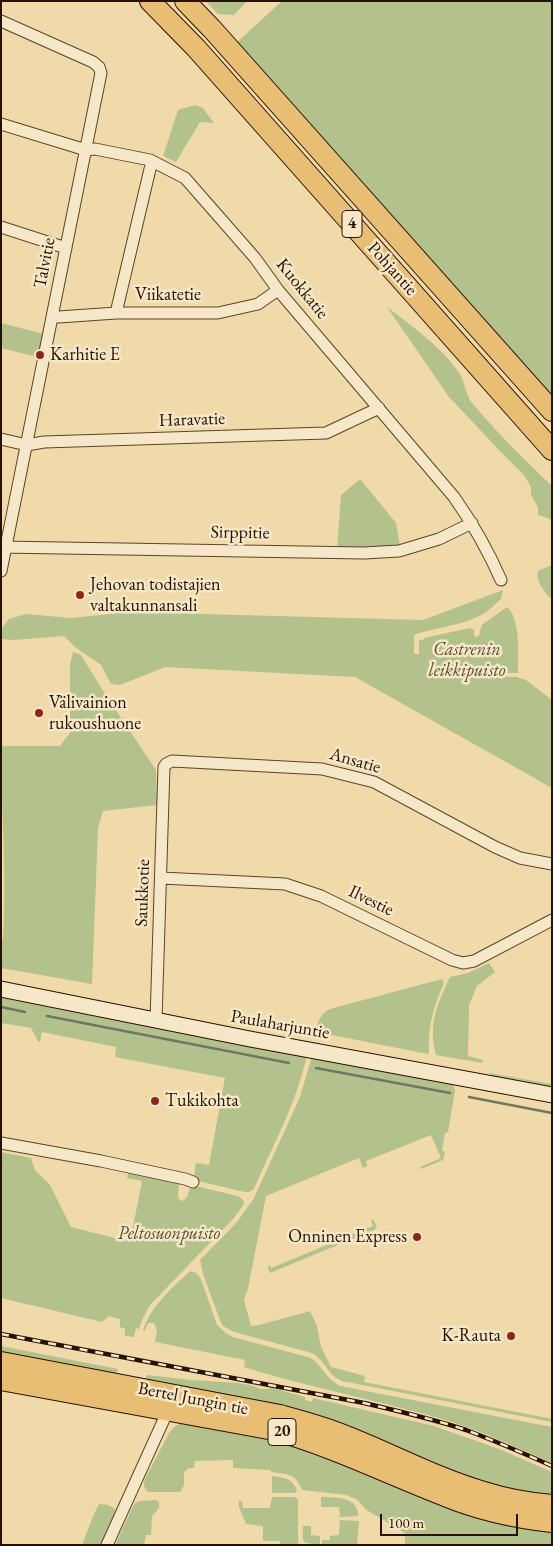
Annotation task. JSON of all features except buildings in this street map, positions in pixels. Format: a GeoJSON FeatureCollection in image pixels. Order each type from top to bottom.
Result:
{"type":"FeatureCollection","features":[{"type":"Feature","properties":{"kind":"highway","name":"Pohjantie"},"geometry":{"type":"LineString","coordinates":[[150,1],[196,48],[552,450]]}},
{"type":"Feature","properties":{"kind":"highway","name":"Pohjantie"},"geometry":{"type":"LineString","coordinates":[[185,1],[552,411]]}},
{"type":"Feature","properties":{"kind":"highway","name":"Bertel Jungin tie"},"geometry":{"type":"LineString","coordinates":[[1,1362],[171,1403],[306,1439],[446,1497],[528,1520],[552,1522]]}},
{"type":"Feature","properties":{"kind":"highway","name":"Bertel Jungin tie"},"geometry":{"type":"LineString","coordinates":[[1,1380],[171,1403],[280,1415],[311,1423],[344,1435],[476,1490],[522,1502],[552,1506]]}},
{"type":"Feature","properties":{"kind":"street","name":"Talvitie"},"geometry":{"type":"LineString","coordinates":[[1,21],[93,62],[101,73],[27,445],[4,547],[1,572]]}},
{"type":"Feature","properties":{"kind":"street","name":"Kuokkatie"},"geometry":{"type":"LineString","coordinates":[[1,124],[86,150],[95,149],[153,162],[186,178],[255,258],[278,290],[454,497],[486,547],[501,580]]}},
{"type":"Feature","properties":{"kind":"street"},"geometry":{"type":"LineString","coordinates":[[116,313],[153,162]]}},
{"type":"Feature","properties":{"kind":"street"},"geometry":{"type":"LineString","coordinates":[[1,227],[66,248]]}},
{"type":"Feature","properties":{"kind":"street","name":"Viikatetie"},"geometry":{"type":"LineString","coordinates":[[52,316],[116,313],[218,313],[258,304],[278,290]]}},
{"type":"Feature","properties":{"kind":"street","name":"Haravatie"},"geometry":{"type":"LineString","coordinates":[[1,439],[27,445],[44,442],[326,433],[379,408]]}},
{"type":"Feature","properties":{"kind":"street","name":"Sirppitie"},"geometry":{"type":"LineString","coordinates":[[4,547],[364,553],[399,551],[439,538],[472,523]]}},
{"type":"Feature","properties":{"kind":"street","name":"Ansatie"},"geometry":{"type":"LineString","coordinates":[[164,767],[172,761],[331,771],[374,782],[495,847],[520,858],[552,864]]}},
{"type":"Feature","properties":{"kind":"street","name":"Saukkotie"},"geometry":{"type":"LineString","coordinates":[[156,1020],[164,767]]}},
{"type":"Feature","properties":{"kind":"street","name":"Ilvestie"},"geometry":{"type":"LineString","coordinates":[[161,878],[284,884],[321,896],[452,960],[463,963],[474,961],[552,920]]}},
{"type":"Feature","properties":{"kind":"street","name":"Paulaharjuntie"},"geometry":{"type":"LineString","coordinates":[[1,989],[552,1095]]}},
{"type":"Feature","properties":{"kind":"street"},"geometry":{"type":"LineString","coordinates":[[1,1142],[101,1161],[193,1182]]}},
{"type":"Feature","properties":{"kind":"street"},"geometry":{"type":"LineString","coordinates":[[108,1545],[171,1403]]}},
{"type":"Feature","properties":{"kind":"green space"},"geometry":{"type":"Polygon","coordinates":[[[206,1],[247,1],[234,15],[218,14],[206,1]]]}},
{"type":"Feature","properties":{"kind":"green space"},"geometry":{"type":"Polygon","coordinates":[[[282,1],[552,1],[552,401],[235,44],[282,1]]]}},
{"type":"Feature","properties":{"kind":"green space"},"geometry":{"type":"Polygon","coordinates":[[[195,105],[203,108],[214,123],[200,122],[176,162],[163,156],[178,110],[195,105]]]}},
{"type":"Feature","properties":{"kind":"green space"},"geometry":{"type":"Polygon","coordinates":[[[387,307],[443,353],[458,371],[472,403],[521,456],[552,486],[552,521],[538,515],[538,507],[531,495],[531,487],[524,475],[449,397],[387,307]]]}},
{"type":"Feature","properties":{"kind":"green space"},"geometry":{"type":"Polygon","coordinates":[[[1,323],[44,334],[37,357],[1,348],[1,323]]]}},
{"type":"Feature","properties":{"kind":"green space"},"geometry":{"type":"Polygon","coordinates":[[[361,480],[396,523],[400,546],[337,550],[341,495],[361,480]]]}},
{"type":"Feature","properties":{"kind":"green space"},"geometry":{"type":"Polygon","coordinates":[[[552,565],[552,597],[549,597],[540,585],[537,575],[538,571],[552,565]]]}},
{"type":"Feature","properties":{"kind":"green space","name":"Castrenin leikkipuisto"},"geometry":{"type":"Polygon","coordinates":[[[503,590],[501,599],[483,614],[458,624],[414,635],[414,654],[419,654],[419,640],[424,638],[470,628],[474,630],[474,637],[479,636],[483,624],[507,607],[515,620],[517,629],[518,673],[493,673],[492,676],[517,677],[526,680],[552,700],[552,788],[355,677],[165,667],[120,685],[111,684],[101,665],[75,647],[64,636],[14,640],[2,639],[2,628],[9,619],[26,614],[71,618],[130,612],[423,620],[503,590]]]}},
{"type":"Feature","properties":{"kind":"green space"},"geometry":{"type":"Polygon","coordinates":[[[73,652],[81,655],[156,770],[157,805],[103,811],[98,828],[92,984],[1,968],[4,891],[1,746],[60,746],[70,733],[70,665],[73,652]]]}},
{"type":"Feature","properties":{"kind":"green space"},"geometry":{"type":"Polygon","coordinates":[[[489,963],[495,972],[477,986],[469,1005],[468,1056],[483,1060],[482,1063],[436,1055],[433,1024],[441,997],[450,977],[468,973],[489,963]]]}},
{"type":"Feature","properties":{"kind":"green space"},"geometry":{"type":"Polygon","coordinates":[[[442,979],[444,983],[430,1025],[428,1054],[316,1032],[320,1018],[330,1009],[442,979]]]}},
{"type":"Feature","properties":{"kind":"green space"},"geometry":{"type":"Polygon","coordinates":[[[1,996],[307,1055],[291,1106],[254,1189],[245,1192],[198,1181],[194,1176],[196,1163],[209,1165],[225,1078],[115,1057],[116,1047],[42,1032],[40,1042],[31,1028],[1,1023],[1,996]]]}},
{"type":"Feature","properties":{"kind":"green space"},"geometry":{"type":"Polygon","coordinates":[[[312,1056],[449,1082],[455,1090],[448,1132],[445,1133],[442,1150],[445,1152],[443,1160],[421,1169],[420,1167],[441,1158],[431,1135],[366,1161],[367,1166],[363,1168],[359,1158],[266,1196],[244,1300],[251,1326],[310,1311],[317,1326],[321,1347],[331,1367],[365,1376],[364,1382],[552,1419],[552,1422],[342,1381],[333,1375],[317,1356],[312,1353],[234,1332],[221,1323],[203,1274],[200,1260],[237,1222],[254,1198],[300,1097],[312,1056]]]}},
{"type":"Feature","properties":{"kind":"green space"},"geometry":{"type":"Polygon","coordinates":[[[489,1073],[552,1084],[552,1088],[493,1077],[489,1073]]]}},
{"type":"Feature","properties":{"kind":"green space","name":"Peltosuonpuisto"},"geometry":{"type":"Polygon","coordinates":[[[1,1152],[31,1158],[35,1170],[50,1185],[71,1227],[130,1242],[142,1181],[127,1178],[128,1173],[179,1183],[178,1197],[183,1201],[187,1197],[191,1185],[238,1196],[243,1200],[244,1204],[234,1218],[150,1305],[139,1329],[136,1328],[134,1337],[125,1336],[125,1329],[120,1327],[120,1319],[109,1316],[102,1322],[1,1298],[1,1152]]]}},
{"type":"Feature","properties":{"kind":"green space"},"geometry":{"type":"Polygon","coordinates":[[[373,1219],[377,1227],[374,1230],[270,1273],[269,1264],[271,1268],[373,1226],[371,1220],[373,1219]]]}},
{"type":"Feature","properties":{"kind":"green space"},"geometry":{"type":"Polygon","coordinates":[[[190,1271],[196,1273],[201,1279],[217,1325],[233,1337],[311,1358],[340,1386],[552,1427],[552,1463],[450,1421],[244,1367],[245,1360],[155,1342],[157,1331],[154,1323],[148,1323],[145,1331],[143,1330],[147,1321],[163,1298],[190,1271]]]}},
{"type":"Feature","properties":{"kind":"green space"},"geometry":{"type":"Polygon","coordinates":[[[1,1346],[118,1369],[116,1376],[1,1355],[1,1346]]]}},
{"type":"Feature","properties":{"kind":"green space"},"geometry":{"type":"Polygon","coordinates":[[[147,1375],[238,1383],[260,1389],[272,1388],[305,1397],[305,1400],[312,1402],[313,1398],[434,1426],[499,1449],[552,1472],[552,1499],[486,1486],[145,1382],[147,1375]]]}},
{"type":"Feature","properties":{"kind":"green space"},"geometry":{"type":"Polygon","coordinates":[[[183,1422],[277,1437],[552,1527],[552,1545],[405,1545],[405,1533],[365,1509],[358,1500],[346,1495],[302,1490],[294,1477],[271,1472],[271,1470],[233,1468],[233,1460],[195,1461],[194,1468],[189,1468],[184,1472],[184,1485],[180,1492],[148,1492],[144,1486],[145,1479],[169,1433],[174,1427],[183,1422]]]}},
{"type":"Feature","properties":{"kind":"green space"},"geometry":{"type":"Polygon","coordinates":[[[272,1476],[290,1481],[297,1490],[295,1493],[272,1493],[272,1476]]]}},
{"type":"Feature","properties":{"kind":"green space"},"geometry":{"type":"Polygon","coordinates":[[[272,1497],[294,1497],[298,1499],[298,1545],[281,1545],[280,1541],[263,1541],[263,1526],[246,1524],[239,1507],[239,1501],[242,1501],[243,1508],[270,1508],[272,1497]]]}},
{"type":"Feature","properties":{"kind":"green space"},"geometry":{"type":"Polygon","coordinates":[[[321,1497],[345,1499],[355,1505],[358,1516],[340,1517],[339,1507],[321,1507],[321,1497]]]}},
{"type":"Feature","properties":{"kind":"green space"},"geometry":{"type":"Polygon","coordinates":[[[156,1500],[159,1502],[159,1508],[152,1516],[151,1535],[146,1535],[144,1545],[115,1545],[134,1504],[139,1501],[156,1500]]]}},
{"type":"Feature","properties":{"kind":"green space"},"geometry":{"type":"Polygon","coordinates":[[[99,1504],[108,1505],[115,1509],[116,1514],[102,1545],[82,1545],[94,1514],[99,1504]]]}},
{"type":"Feature","properties":{"kind":"green space"},"geometry":{"type":"Polygon","coordinates":[[[340,1520],[359,1521],[357,1544],[322,1544],[322,1540],[330,1540],[330,1536],[339,1535],[340,1520]]]}},
{"type":"Feature","properties":{"kind":"green space"},"geometry":{"type":"Polygon","coordinates":[[[303,1526],[311,1526],[311,1535],[320,1536],[320,1544],[310,1544],[304,1541],[303,1526]]]}},
{"type":"Feature","properties":{"kind":"waterway"},"geometry":{"type":"LineString","coordinates":[[1,1007],[25,1012]]}},
{"type":"Feature","properties":{"kind":"waterway"},"geometry":{"type":"LineString","coordinates":[[47,1016],[289,1063]]}},
{"type":"Feature","properties":{"kind":"waterway"},"geometry":{"type":"LineString","coordinates":[[316,1068],[450,1093]]}},
{"type":"Feature","properties":{"kind":"waterway"},"geometry":{"type":"LineString","coordinates":[[469,1097],[552,1113]]}},
{"type":"Feature","properties":{"kind":"railway"},"geometry":{"type":"LineString","coordinates":[[1,1334],[390,1409],[466,1430],[552,1466]]}},
{"type":"Feature","properties":{"kind":"place","name":"Karhitie E"},"geometry":{"type":"Point","coordinates":[40,355]}},
{"type":"Feature","properties":{"kind":"place","name":"Jehovan todistajien valtakunnansali"},"geometry":{"type":"Point","coordinates":[80,595]}},
{"type":"Feature","properties":{"kind":"place","name":"Välivainion rukoushuone"},"geometry":{"type":"Point","coordinates":[39,713]}},
{"type":"Feature","properties":{"kind":"place","name":"Tukikohta"},"geometry":{"type":"Point","coordinates":[155,1101]}},
{"type":"Feature","properties":{"kind":"place","name":"Onninen Express"},"geometry":{"type":"Point","coordinates":[417,1237]}},
{"type":"Feature","properties":{"kind":"place","name":"K-Rauta"},"geometry":{"type":"Point","coordinates":[511,1336]}}]}
